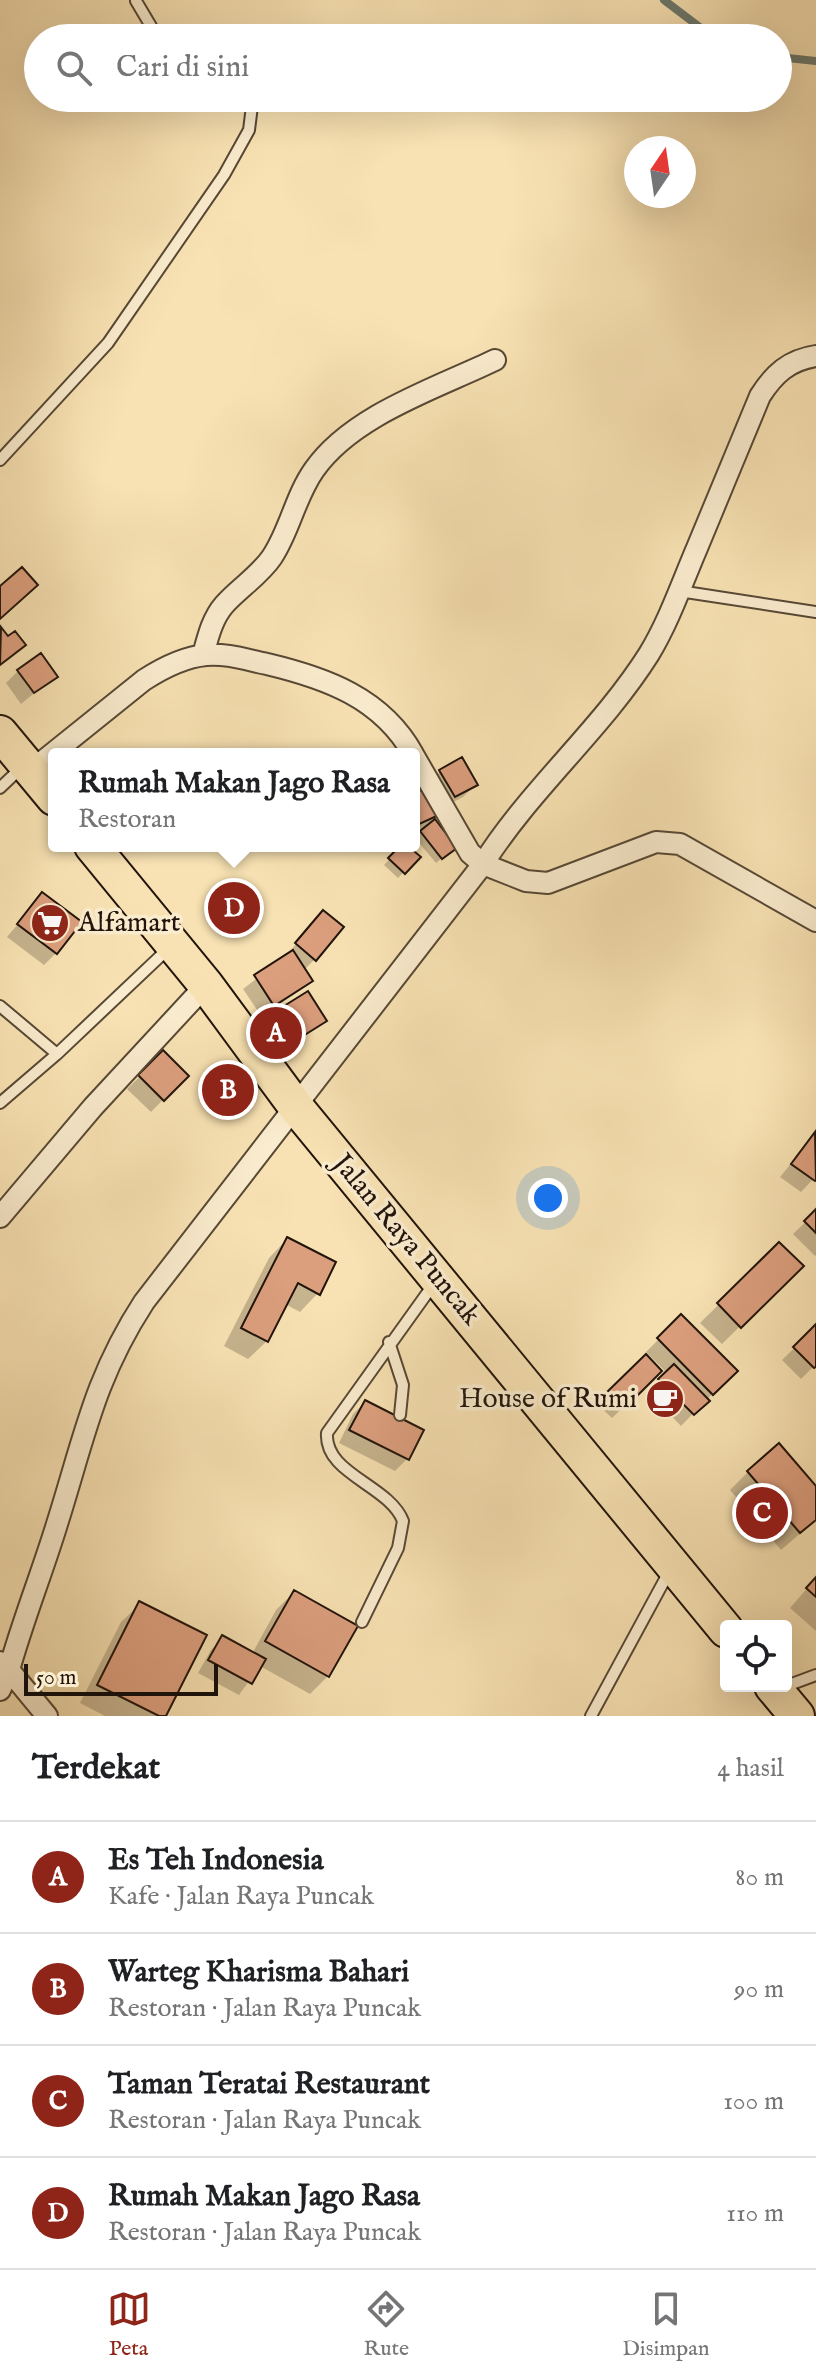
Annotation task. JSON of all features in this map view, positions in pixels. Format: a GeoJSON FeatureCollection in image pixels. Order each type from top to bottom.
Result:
{"type":"FeatureCollection","features":[{"type":"Feature","properties":{"kind":"highway"},"geometry":{"type":"LineString","coordinates":[[0,733],[48,790]]}},
{"type":"Feature","properties":{"kind":"highway","name":"Jalan Raya Puncak"},"geometry":{"type":"LineString","coordinates":[[97,852],[206,985],[296,1107],[720,1623]]}},
{"type":"Feature","properties":{"kind":"street"},"geometry":{"type":"LineString","coordinates":[[0,1690],[5,1666],[57,1526],[90,1407],[112,1354],[144,1302],[483,864],[520,809],[565,763],[628,685],[650,651],[679,591],[760,396],[780,370],[795,361],[816,356]]}},
{"type":"Feature","properties":{"kind":"street"},"geometry":{"type":"LineString","coordinates":[[203,655],[219,612],[270,560],[287,532],[303,490],[335,446],[370,420],[495,360]]}},
{"type":"Feature","properties":{"kind":"street"},"geometry":{"type":"LineString","coordinates":[[53,748],[159,670],[203,655],[223,655],[305,673],[360,697],[403,736],[410,748]]}},
{"type":"Feature","properties":{"kind":"street"},"geometry":{"type":"LineString","coordinates":[[29,766],[48,752]]}},
{"type":"Feature","properties":{"kind":"street"},"geometry":{"type":"LineString","coordinates":[[420,766],[460,839],[483,864],[526,881],[548,883],[656,842],[680,844],[816,921]]}},
{"type":"Feature","properties":{"kind":"street"},"geometry":{"type":"LineString","coordinates":[[0,1217],[93,1107],[206,985]]}},
{"type":"Feature","properties":{"kind":"street"},"geometry":{"type":"LineString","coordinates":[[5,1666],[47,1716]]}},
{"type":"Feature","properties":{"kind":"lane"},"geometry":{"type":"LineString","coordinates":[[136,1],[150,24]]}},
{"type":"Feature","properties":{"kind":"lane"},"geometry":{"type":"LineString","coordinates":[[0,460],[108,343],[224,175],[249,130],[251,112]]}},
{"type":"Feature","properties":{"kind":"lane"},"geometry":{"type":"LineString","coordinates":[[679,591],[816,612]]}},
{"type":"Feature","properties":{"kind":"lane"},"geometry":{"type":"LineString","coordinates":[[0,788],[29,766]]}},
{"type":"Feature","properties":{"kind":"lane"},"geometry":{"type":"LineString","coordinates":[[0,1103],[57,1054],[171,946]]}},
{"type":"Feature","properties":{"kind":"lane"},"geometry":{"type":"LineString","coordinates":[[0,1006],[57,1054]]}},
{"type":"Feature","properties":{"kind":"lane"},"geometry":{"type":"LineString","coordinates":[[362,1622],[398,1548],[403,1521],[391,1502],[334,1457],[327,1433],[389,1342],[438,1279]]}},
{"type":"Feature","properties":{"kind":"lane"},"geometry":{"type":"LineString","coordinates":[[389,1342],[403,1385],[400,1415]]}},
{"type":"Feature","properties":{"kind":"lane"},"geometry":{"type":"LineString","coordinates":[[591,1716],[673,1565]]}},
{"type":"Feature","properties":{"kind":"lane"},"geometry":{"type":"LineString","coordinates":[[782,1697],[816,1675]]}},
{"type":"Feature","properties":{"kind":"building"},"geometry":{"type":"Polygon","coordinates":[[[22,567],[38,585],[0,619],[0,586],[22,567]]]}},
{"type":"Feature","properties":{"kind":"building"},"geometry":{"type":"Polygon","coordinates":[[[1,627],[8,636],[15,631],[26,645],[0,665],[1,627]]]}},
{"type":"Feature","properties":{"kind":"building"},"geometry":{"type":"Polygon","coordinates":[[[41,653],[58,677],[34,693],[17,670],[41,653]]]}},
{"type":"Feature","properties":{"kind":"building"},"geometry":{"type":"Polygon","coordinates":[[[462,757],[478,785],[455,797],[439,770],[462,757]]]}},
{"type":"Feature","properties":{"kind":"building"},"geometry":{"type":"Polygon","coordinates":[[[428,787],[441,814],[420,824],[420,790],[428,787]]]}},
{"type":"Feature","properties":{"kind":"building"},"geometry":{"type":"Polygon","coordinates":[[[435,819],[457,848],[442,859],[420,831],[435,819]]]}},
{"type":"Feature","properties":{"kind":"building"},"geometry":{"type":"Polygon","coordinates":[[[394,852],[415,852],[421,857],[405,874],[388,858],[394,852]]]}},
{"type":"Feature","properties":{"kind":"building","name":"Alfamart"},"geometry":{"type":"Polygon","coordinates":[[[42,892],[82,922],[57,954],[17,924],[42,892]]]}},
{"type":"Feature","properties":{"kind":"building"},"geometry":{"type":"Polygon","coordinates":[[[323,910],[344,927],[316,961],[295,943],[323,910]]]}},
{"type":"Feature","properties":{"kind":"building"},"geometry":{"type":"Polygon","coordinates":[[[293,950],[313,981],[274,1006],[254,975],[293,950]]]}},
{"type":"Feature","properties":{"kind":"building"},"geometry":{"type":"Polygon","coordinates":[[[308,991],[327,1021],[295,1041],[276,1011],[308,991]]]}},
{"type":"Feature","properties":{"kind":"building"},"geometry":{"type":"Polygon","coordinates":[[[163,1050],[189,1076],[164,1101],[138,1075],[163,1050]]]}},
{"type":"Feature","properties":{"kind":"building"},"geometry":{"type":"Polygon","coordinates":[[[815,1132],[816,1180],[815,1181],[791,1164],[815,1132]]]}},
{"type":"Feature","properties":{"kind":"building"},"geometry":{"type":"Polygon","coordinates":[[[816,1209],[816,1233],[804,1221],[816,1209]]]}},
{"type":"Feature","properties":{"kind":"building"},"geometry":{"type":"Polygon","coordinates":[[[287,1237],[336,1262],[320,1295],[298,1283],[268,1342],[241,1328],[287,1237]]]}},
{"type":"Feature","properties":{"kind":"building"},"geometry":{"type":"Polygon","coordinates":[[[779,1242],[804,1266],[741,1328],[717,1303],[779,1242]]]}},
{"type":"Feature","properties":{"kind":"building"},"geometry":{"type":"Polygon","coordinates":[[[681,1314],[738,1371],[713,1395],[657,1338],[681,1314]]]}},
{"type":"Feature","properties":{"kind":"building"},"geometry":{"type":"Polygon","coordinates":[[[816,1324],[816,1367],[814,1368],[793,1347],[816,1324]]]}},
{"type":"Feature","properties":{"kind":"building"},"geometry":{"type":"Polygon","coordinates":[[[646,1354],[662,1371],[625,1408],[608,1391],[646,1354]]]}},
{"type":"Feature","properties":{"kind":"building"},"geometry":{"type":"Polygon","coordinates":[[[674,1364],[710,1401],[694,1415],[658,1379],[674,1364]]]}},
{"type":"Feature","properties":{"kind":"building"},"geometry":{"type":"Polygon","coordinates":[[[365,1400],[424,1430],[409,1460],[349,1430],[365,1400]]]}},
{"type":"Feature","properties":{"kind":"building"},"geometry":{"type":"Polygon","coordinates":[[[779,1443],[816,1486],[816,1520],[800,1533],[747,1471],[779,1443]]]}},
{"type":"Feature","properties":{"kind":"building"},"geometry":{"type":"Polygon","coordinates":[[[816,1577],[816,1597],[806,1588],[816,1577]]]}},
{"type":"Feature","properties":{"kind":"building"},"geometry":{"type":"Polygon","coordinates":[[[294,1590],[358,1626],[329,1677],[265,1641],[294,1590]]]}},
{"type":"Feature","properties":{"kind":"building"},"geometry":{"type":"Polygon","coordinates":[[[139,1601],[207,1635],[166,1716],[159,1716],[97,1685],[139,1601]]]}},
{"type":"Feature","properties":{"kind":"building"},"geometry":{"type":"Polygon","coordinates":[[[222,1635],[266,1659],[252,1684],[208,1660],[222,1635]]]}},
{"type":"Feature","properties":{"kind":"waterway"},"geometry":{"type":"LineString","coordinates":[[664,0],[696,24]]}},
{"type":"Feature","properties":{"kind":"waterway"},"geometry":{"type":"LineString","coordinates":[[792,58],[816,61]]}},
{"type":"Feature","properties":{"kind":"place","name":"Rumah Makan Jago Rasa"},"geometry":{"type":"Point","coordinates":[234,908]}},
{"type":"Feature","properties":{"kind":"place","name":"Alfamart"},"geometry":{"type":"Point","coordinates":[50,923]}},
{"type":"Feature","properties":{"kind":"place","name":"Es Teh Indonesia"},"geometry":{"type":"Point","coordinates":[276,1033]}},
{"type":"Feature","properties":{"kind":"place","name":"Warteg Kharisma Bahari"},"geometry":{"type":"Point","coordinates":[228,1090]}},
{"type":"Feature","properties":{"kind":"place","name":"House of Rumi"},"geometry":{"type":"Point","coordinates":[665,1399]}},
{"type":"Feature","properties":{"kind":"place","name":"Taman Teratai Restaurant"},"geometry":{"type":"Point","coordinates":[762,1513]}}]}
